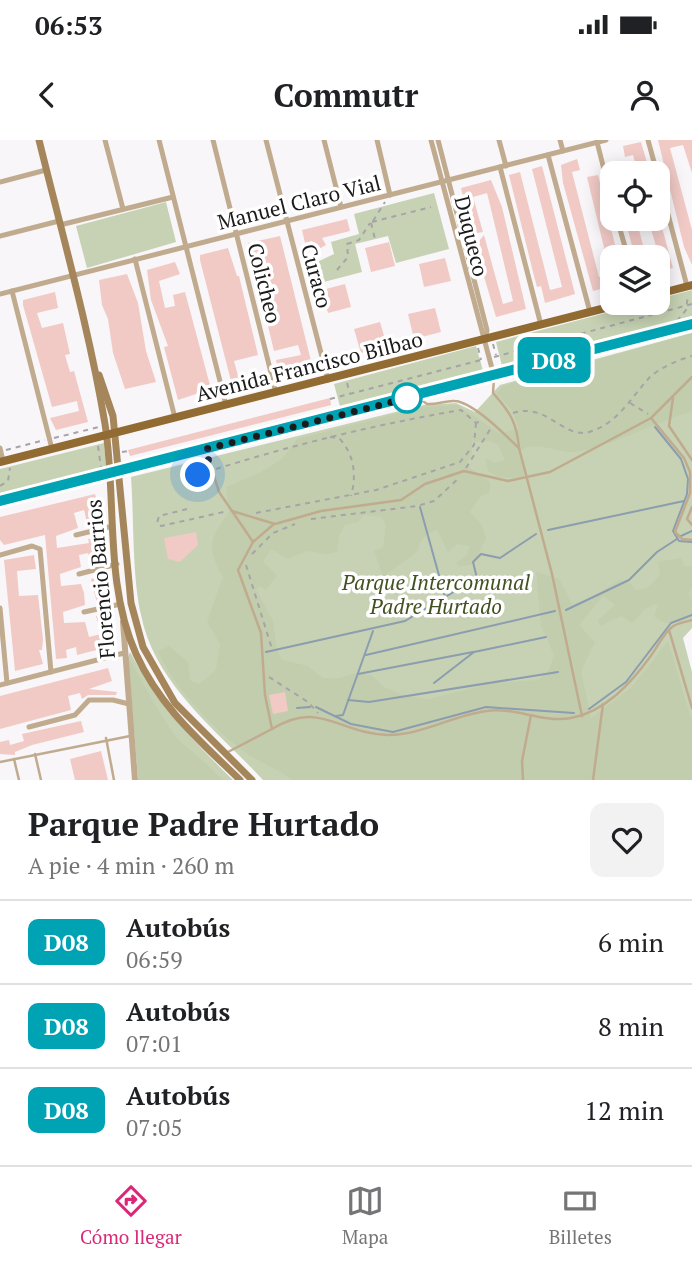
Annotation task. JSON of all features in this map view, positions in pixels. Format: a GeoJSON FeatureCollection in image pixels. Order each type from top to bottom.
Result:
{"type":"FeatureCollection","features":[{"type":"Feature","properties":{"kind":"main road","name":"Florencio Barrios"},"geometry":{"type":"LineString","coordinates":[[38,140],[96,369],[106,435],[106,475],[124,617]]}},
{"type":"Feature","properties":{"kind":"main road"},"geometry":{"type":"LineString","coordinates":[[670,291],[690,286]]}},
{"type":"Feature","properties":{"kind":"main road","name":"Avenida Francisco Bilbao"},"geometry":{"type":"LineString","coordinates":[[4,461],[600,309]]}},
{"type":"Feature","properties":{"kind":"main road"},"geometry":{"type":"LineString","coordinates":[[0,501],[692,324]]}},
{"type":"Feature","properties":{"kind":"main road","name":"Florencio Barrios"},"geometry":{"type":"LineString","coordinates":[[106,435],[119,471],[130,593],[143,647],[160,681],[182,711],[252,780]]}},
{"type":"Feature","properties":{"kind":"main road"},"geometry":{"type":"LineString","coordinates":[[124,617],[135,652],[165,705],[240,780]]}},
{"type":"Feature","properties":{"kind":"street"},"geometry":{"type":"LineString","coordinates":[[105,140],[123,209]]}},
{"type":"Feature","properties":{"kind":"street"},"geometry":{"type":"LineString","coordinates":[[159,140],[226,405]]}},
{"type":"Feature","properties":{"kind":"street","name":"Colicheo"},"geometry":{"type":"LineString","coordinates":[[213,140],[276,393]]}},
{"type":"Feature","properties":{"kind":"street","name":"Curaco"},"geometry":{"type":"LineString","coordinates":[[266,140],[328,380]]}},
{"type":"Feature","properties":{"kind":"street"},"geometry":{"type":"LineString","coordinates":[[324,140],[341,207]]}},
{"type":"Feature","properties":{"kind":"street"},"geometry":{"type":"LineString","coordinates":[[377,140],[390,195]]}},
{"type":"Feature","properties":{"kind":"street","name":"Duqueco"},"geometry":{"type":"LineString","coordinates":[[431,140],[486,330],[485,340],[494,376]]}},
{"type":"Feature","properties":{"kind":"street","name":"Duqueco"},"geometry":{"type":"LineString","coordinates":[[438,140],[445,181]]}},
{"type":"Feature","properties":{"kind":"street"},"geometry":{"type":"LineString","coordinates":[[499,140],[541,325]]}},
{"type":"Feature","properties":{"kind":"street"},"geometry":{"type":"LineString","coordinates":[[560,140],[562,151]]}},
{"type":"Feature","properties":{"kind":"street","name":"Manuel Claro Vial"},"geometry":{"type":"LineString","coordinates":[[0,294],[606,140]]}},
{"type":"Feature","properties":{"kind":"street"},"geometry":{"type":"LineString","coordinates":[[648,140],[653,161]]}},
{"type":"Feature","properties":{"kind":"street"},"geometry":{"type":"LineString","coordinates":[[597,142],[602,161]]}},
{"type":"Feature","properties":{"kind":"street"},"geometry":{"type":"LineString","coordinates":[[548,155],[590,312]]}},
{"type":"Feature","properties":{"kind":"street"},"geometry":{"type":"LineString","coordinates":[[0,182],[46,170]]}},
{"type":"Feature","properties":{"kind":"street"},"geometry":{"type":"LineString","coordinates":[[0,236],[173,197]]}},
{"type":"Feature","properties":{"kind":"street"},"geometry":{"type":"LineString","coordinates":[[670,219],[690,286]]}},
{"type":"Feature","properties":{"kind":"street"},"geometry":{"type":"LineString","coordinates":[[135,259],[174,418]]}},
{"type":"Feature","properties":{"kind":"street"},"geometry":{"type":"LineString","coordinates":[[12,290],[52,449]]}},
{"type":"Feature","properties":{"kind":"street"},"geometry":{"type":"LineString","coordinates":[[0,448],[4,461]]}},
{"type":"Feature","properties":{"kind":"street"},"geometry":{"type":"LineString","coordinates":[[76,535],[113,526]]}},
{"type":"Feature","properties":{"kind":"street"},"geometry":{"type":"LineString","coordinates":[[0,555],[32,546],[40,549],[51,672]]}},
{"type":"Feature","properties":{"kind":"street"},"geometry":{"type":"LineString","coordinates":[[79,574],[117,564]]}},
{"type":"Feature","properties":{"kind":"street"},"geometry":{"type":"LineString","coordinates":[[83,612],[121,604]]}},
{"type":"Feature","properties":{"kind":"street"},"geometry":{"type":"LineString","coordinates":[[0,608],[7,683]]}},
{"type":"Feature","properties":{"kind":"street","name":"Florencio Barrios"},"geometry":{"type":"LineString","coordinates":[[124,617],[124,653],[135,780]]}},
{"type":"Feature","properties":{"kind":"street"},"geometry":{"type":"LineString","coordinates":[[0,685],[124,653]]}},
{"type":"Feature","properties":{"kind":"street"},"geometry":{"type":"LineString","coordinates":[[29,727],[75,715],[89,700],[113,700],[129,704]]}},
{"type":"Feature","properties":{"kind":"lane"},"geometry":{"type":"LineString","coordinates":[[494,376],[493,393],[512,414],[561,613],[582,716]]}},
{"type":"Feature","properties":{"kind":"lane"},"geometry":{"type":"LineString","coordinates":[[272,729],[261,633],[237,570],[253,542],[275,524],[321,511],[401,500],[425,484],[464,471],[508,481],[558,469],[651,418],[692,377]]}},
{"type":"Feature","properties":{"kind":"lane"},"geometry":{"type":"LineString","coordinates":[[674,395],[669,426],[692,460]]}},
{"type":"Feature","properties":{"kind":"lane"},"geometry":{"type":"LineString","coordinates":[[416,396],[427,404],[456,400],[487,419],[519,448]]}},
{"type":"Feature","properties":{"kind":"lane"},"geometry":{"type":"LineString","coordinates":[[651,418],[688,465],[690,494],[675,532],[682,539],[692,540]]}},
{"type":"Feature","properties":{"kind":"lane"},"geometry":{"type":"LineString","coordinates":[[206,449],[219,492],[253,542]]}},
{"type":"Feature","properties":{"kind":"lane"},"geometry":{"type":"LineString","coordinates":[[692,507],[687,519],[692,525]]}},
{"type":"Feature","properties":{"kind":"lane"},"geometry":{"type":"LineString","coordinates":[[232,510],[275,524]]}},
{"type":"Feature","properties":{"kind":"lane"},"geometry":{"type":"LineString","coordinates":[[226,753],[290,718],[307,715],[354,731],[388,735],[413,732],[489,711],[561,719],[582,716],[626,687],[674,625],[692,620]]}},
{"type":"Feature","properties":{"kind":"lane"},"geometry":{"type":"LineString","coordinates":[[669,630],[692,708]]}},
{"type":"Feature","properties":{"kind":"lane"},"geometry":{"type":"LineString","coordinates":[[593,780],[603,704]]}},
{"type":"Feature","properties":{"kind":"lane"},"geometry":{"type":"LineString","coordinates":[[523,780],[523,751],[531,715]]}},
{"type":"Feature","properties":{"kind":"lane"},"geometry":{"type":"LineString","coordinates":[[0,762],[106,738],[131,736]]}},
{"type":"Feature","properties":{"kind":"lane"},"geometry":{"type":"LineString","coordinates":[[106,738],[114,780]]}},
{"type":"Feature","properties":{"kind":"lane"},"geometry":{"type":"LineString","coordinates":[[35,754],[41,780]]}},
{"type":"Feature","properties":{"kind":"lane"},"geometry":{"type":"LineString","coordinates":[[14,759],[19,780]]}},
{"type":"Feature","properties":{"kind":"path"},"geometry":{"type":"LineString","coordinates":[[390,195],[372,222],[431,207]]}},
{"type":"Feature","properties":{"kind":"path"},"geometry":{"type":"LineString","coordinates":[[337,270],[348,257],[347,244],[359,240],[370,223],[375,239]]}},
{"type":"Feature","properties":{"kind":"path"},"geometry":{"type":"LineString","coordinates":[[676,328],[676,322],[687,306],[690,286]]}},
{"type":"Feature","properties":{"kind":"path"},"geometry":{"type":"LineString","coordinates":[[330,399],[692,304]]}},
{"type":"Feature","properties":{"kind":"path"},"geometry":{"type":"LineString","coordinates":[[512,414],[538,411],[572,430],[590,432],[630,403],[654,374],[692,356]]}},
{"type":"Feature","properties":{"kind":"path"},"geometry":{"type":"LineString","coordinates":[[345,375],[350,394]]}},
{"type":"Feature","properties":{"kind":"path"},"geometry":{"type":"LineString","coordinates":[[630,403],[644,410],[651,418]]}},
{"type":"Feature","properties":{"kind":"path"},"geometry":{"type":"LineString","coordinates":[[198,475],[329,436],[461,410],[475,423],[474,445],[460,462],[351,496],[244,515]]}},
{"type":"Feature","properties":{"kind":"path"},"geometry":{"type":"LineString","coordinates":[[475,423],[487,419]]}},
{"type":"Feature","properties":{"kind":"path"},"geometry":{"type":"LineString","coordinates":[[310,519],[395,511],[434,501],[453,486],[493,424]]}},
{"type":"Feature","properties":{"kind":"path"},"geometry":{"type":"LineString","coordinates":[[96,427],[106,435],[106,475]]}},
{"type":"Feature","properties":{"kind":"path"},"geometry":{"type":"LineString","coordinates":[[329,436],[338,438],[350,453],[355,475],[351,496]]}},
{"type":"Feature","properties":{"kind":"path"},"geometry":{"type":"LineString","coordinates":[[0,486],[8,481],[11,472],[4,461]]}},
{"type":"Feature","properties":{"kind":"path"},"geometry":{"type":"LineString","coordinates":[[187,509],[159,516],[157,523],[161,526],[232,510]]}},
{"type":"Feature","properties":{"kind":"path"},"geometry":{"type":"LineString","coordinates":[[272,649],[246,568],[249,557],[273,533],[300,522]]}},
{"type":"Feature","properties":{"kind":"path"},"geometry":{"type":"LineString","coordinates":[[264,674],[308,702],[324,719]]}},
{"type":"Feature","properties":{"kind":"green space"},"geometry":{"type":"Polygon","coordinates":[[[434,193],[449,249],[396,263],[388,236],[355,244],[362,272],[320,283],[315,263],[334,254],[331,242],[359,234],[354,214],[434,193]]]}},
{"type":"Feature","properties":{"kind":"green space"},"geometry":{"type":"Polygon","coordinates":[[[166,202],[176,242],[87,268],[76,226],[166,202]]]}},
{"type":"Feature","properties":{"kind":"green space"},"geometry":{"type":"Polygon","coordinates":[[[692,290],[692,320],[503,370],[496,342],[600,315],[670,315],[670,296],[692,290]]]}},
{"type":"Feature","properties":{"kind":"green space","name":"Parque Intercomunal Padre Hurtado"},"geometry":{"type":"Polygon","coordinates":[[[692,333],[692,628],[683,638],[692,672],[692,780],[263,780],[208,725],[174,685],[148,640],[141,615],[135,565],[131,477],[424,405],[456,403],[475,412],[500,385],[692,333]]]}},
{"type":"Feature","properties":{"kind":"green space"},"geometry":{"type":"Polygon","coordinates":[[[692,333],[692,410],[689,412],[595,448],[572,452],[527,447],[519,451],[525,478],[498,477],[488,471],[485,458],[495,463],[505,460],[498,445],[490,441],[472,442],[472,454],[466,465],[490,482],[490,492],[480,497],[470,512],[482,525],[486,538],[474,564],[459,567],[456,563],[467,555],[470,546],[457,544],[448,552],[437,530],[424,538],[418,551],[383,577],[374,551],[383,547],[386,525],[381,517],[364,515],[358,522],[345,525],[339,536],[337,552],[327,554],[306,551],[288,559],[271,549],[263,562],[277,575],[266,590],[260,586],[256,589],[273,621],[277,650],[282,660],[308,666],[323,678],[340,678],[355,673],[371,675],[384,687],[402,695],[428,699],[494,683],[539,680],[549,670],[554,655],[541,626],[536,572],[559,579],[572,604],[587,600],[620,580],[631,584],[635,590],[646,588],[660,574],[658,562],[681,558],[684,566],[692,566],[692,588],[688,594],[692,600],[692,617],[676,622],[663,622],[654,616],[658,606],[655,604],[645,609],[632,623],[621,616],[600,626],[598,620],[615,605],[603,596],[579,625],[595,642],[581,671],[591,718],[632,687],[668,641],[692,722],[692,780],[292,780],[254,758],[227,738],[186,696],[165,665],[158,651],[169,646],[188,662],[190,680],[199,684],[216,670],[220,644],[207,622],[223,577],[214,558],[212,543],[217,529],[229,512],[226,487],[259,473],[282,459],[297,439],[423,407],[457,405],[501,434],[519,428],[512,410],[497,394],[503,386],[692,333]]]}},
{"type":"Feature","properties":{"kind":"green space"},"geometry":{"type":"Polygon","coordinates":[[[476,346],[484,374],[341,410],[334,384],[476,346]]]}},
{"type":"Feature","properties":{"kind":"green space"},"geometry":{"type":"Polygon","coordinates":[[[104,443],[106,469],[0,497],[0,469],[104,443]]]}},
{"type":"Feature","properties":{"kind":"green space"},"geometry":{"type":"Polygon","coordinates":[[[130,652],[151,688],[176,720],[233,780],[138,780],[128,657],[130,652]]]}},
{"type":"Feature","properties":{"kind":"green space"},"geometry":{"type":"Polygon","coordinates":[[[128,657],[176,736],[223,780],[139,780],[128,657]]]}},
{"type":"Feature","properties":{"kind":"building"},"geometry":{"type":"Polygon","coordinates":[[[658,140],[692,140],[692,173],[683,145],[670,148],[692,230],[692,265],[684,247],[670,189],[670,161],[663,161],[658,140]]]}},
{"type":"Feature","properties":{"kind":"building"},"geometry":{"type":"Polygon","coordinates":[[[641,142],[647,161],[635,161],[633,155],[625,157],[623,146],[641,142]]]}},
{"type":"Feature","properties":{"kind":"building"},"geometry":{"type":"Polygon","coordinates":[[[577,159],[580,170],[572,172],[600,277],[600,289],[593,291],[563,183],[561,165],[577,159]]]}},
{"type":"Feature","properties":{"kind":"building"},"geometry":{"type":"Polygon","coordinates":[[[542,166],[575,294],[545,303],[541,286],[537,287],[509,175],[520,172],[550,290],[562,287],[532,169],[542,166]]]}},
{"type":"Feature","properties":{"kind":"building"},"geometry":{"type":"Polygon","coordinates":[[[598,175],[600,231],[612,231],[615,245],[603,245],[587,177],[598,175]]]}},
{"type":"Feature","properties":{"kind":"building"},"geometry":{"type":"Polygon","coordinates":[[[491,180],[502,207],[526,309],[496,317],[475,246],[484,235],[503,304],[513,301],[487,193],[473,197],[483,232],[472,234],[461,188],[491,180]]]}},
{"type":"Feature","properties":{"kind":"building"},"geometry":{"type":"Polygon","coordinates":[[[347,219],[350,231],[322,238],[326,245],[317,250],[312,241],[305,243],[302,230],[347,219]]]}},
{"type":"Feature","properties":{"kind":"building"},"geometry":{"type":"Polygon","coordinates":[[[628,231],[639,231],[643,245],[632,245],[628,231]]]}},
{"type":"Feature","properties":{"kind":"building"},"geometry":{"type":"Polygon","coordinates":[[[652,231],[663,231],[667,245],[656,245],[652,231]]]}},
{"type":"Feature","properties":{"kind":"building"},"geometry":{"type":"Polygon","coordinates":[[[280,236],[312,365],[279,374],[276,360],[301,355],[298,345],[274,351],[248,243],[280,236]]]}},
{"type":"Feature","properties":{"kind":"building"},"geometry":{"type":"Polygon","coordinates":[[[389,242],[395,266],[371,272],[365,248],[389,242]]]}},
{"type":"Feature","properties":{"kind":"building"},"geometry":{"type":"Polygon","coordinates":[[[228,248],[239,276],[258,355],[234,361],[240,383],[232,385],[200,260],[200,255],[228,248]]]}},
{"type":"Feature","properties":{"kind":"building"},"geometry":{"type":"Polygon","coordinates":[[[445,258],[451,281],[424,287],[419,264],[445,258]]]}},
{"type":"Feature","properties":{"kind":"building"},"geometry":{"type":"Polygon","coordinates":[[[175,262],[180,274],[159,281],[165,308],[175,306],[173,295],[185,292],[211,389],[178,400],[164,347],[168,346],[151,300],[147,270],[175,262]]]}},
{"type":"Feature","properties":{"kind":"building"},"geometry":{"type":"Polygon","coordinates":[[[127,274],[138,303],[146,351],[156,382],[125,389],[113,353],[99,280],[127,274]]]}},
{"type":"Feature","properties":{"kind":"building"},"geometry":{"type":"Polygon","coordinates":[[[345,284],[351,307],[328,313],[322,290],[345,284]]]}},
{"type":"Feature","properties":{"kind":"building"},"geometry":{"type":"Polygon","coordinates":[[[55,292],[58,308],[37,313],[42,328],[63,323],[70,354],[65,355],[70,372],[74,371],[88,422],[56,430],[50,418],[79,411],[77,401],[52,407],[23,305],[23,300],[55,292]]]}},
{"type":"Feature","properties":{"kind":"building"},"geometry":{"type":"Polygon","coordinates":[[[435,308],[441,332],[414,339],[408,314],[435,308]]]}},
{"type":"Feature","properties":{"kind":"building"},"geometry":{"type":"Polygon","coordinates":[[[380,322],[387,346],[361,353],[354,329],[380,322]]]}},
{"type":"Feature","properties":{"kind":"building"},"geometry":{"type":"Polygon","coordinates":[[[330,398],[331,405],[130,456],[128,450],[330,398]]]}},
{"type":"Feature","properties":{"kind":"building"},"geometry":{"type":"Polygon","coordinates":[[[95,494],[99,501],[102,522],[88,527],[84,510],[74,513],[78,528],[56,536],[57,548],[89,543],[88,539],[95,538],[95,541],[102,539],[104,546],[105,561],[91,565],[88,553],[79,555],[81,567],[60,574],[61,586],[81,584],[85,605],[63,612],[64,623],[85,622],[89,637],[101,634],[96,616],[109,616],[112,646],[77,655],[76,647],[66,650],[67,658],[56,659],[45,535],[4,545],[0,540],[0,517],[95,494]]]}},
{"type":"Feature","properties":{"kind":"building"},"geometry":{"type":"Polygon","coordinates":[[[196,532],[198,545],[180,562],[168,559],[164,538],[196,532]]]}},
{"type":"Feature","properties":{"kind":"building"},"geometry":{"type":"Polygon","coordinates":[[[34,555],[36,569],[17,571],[19,596],[38,595],[43,639],[42,650],[39,650],[43,664],[15,671],[4,560],[34,555]]]}},
{"type":"Feature","properties":{"kind":"building"},"geometry":{"type":"Polygon","coordinates":[[[97,577],[98,580],[105,578],[109,599],[97,603],[91,579],[97,577]]]}},
{"type":"Feature","properties":{"kind":"building"},"geometry":{"type":"Polygon","coordinates":[[[108,668],[112,681],[89,689],[117,692],[116,695],[88,695],[82,699],[80,693],[68,696],[71,710],[0,729],[0,696],[108,668]]]}},
{"type":"Feature","properties":{"kind":"building"},"geometry":{"type":"Polygon","coordinates":[[[285,692],[288,711],[273,714],[269,695],[285,692]]]}},
{"type":"Feature","properties":{"kind":"building"},"geometry":{"type":"Polygon","coordinates":[[[81,721],[84,732],[32,745],[15,752],[15,755],[0,754],[0,742],[9,740],[10,745],[24,741],[22,734],[81,721]]]}},
{"type":"Feature","properties":{"kind":"building"},"geometry":{"type":"Polygon","coordinates":[[[101,751],[108,780],[75,780],[70,759],[101,751]]]}},
{"type":"Feature","properties":{"kind":"waterway"},"geometry":{"type":"LineString","coordinates":[[655,427],[681,459],[688,479],[687,494],[673,531],[679,541],[692,542]]}},
{"type":"Feature","properties":{"kind":"waterway"},"geometry":{"type":"LineString","coordinates":[[548,530],[684,501]]}},
{"type":"Feature","properties":{"kind":"waterway"},"geometry":{"type":"LineString","coordinates":[[420,507],[445,597]]}},
{"type":"Feature","properties":{"kind":"waterway"},"geometry":{"type":"LineString","coordinates":[[681,536],[692,531]]}},
{"type":"Feature","properties":{"kind":"waterway"},"geometry":{"type":"LineString","coordinates":[[266,652],[405,621],[477,578],[473,562],[481,554],[500,558],[536,534]]}},
{"type":"Feature","properties":{"kind":"waterway"},"geometry":{"type":"LineString","coordinates":[[566,610],[629,580],[657,552],[677,539]]}},
{"type":"Feature","properties":{"kind":"waterway"},"geometry":{"type":"LineString","coordinates":[[366,655],[555,611]]}},
{"type":"Feature","properties":{"kind":"waterway"},"geometry":{"type":"LineString","coordinates":[[589,709],[626,682],[671,623],[692,615]]}},
{"type":"Feature","properties":{"kind":"waterway"},"geometry":{"type":"LineString","coordinates":[[336,716],[343,715],[373,631]]}},
{"type":"Feature","properties":{"kind":"waterway"},"geometry":{"type":"LineString","coordinates":[[434,683],[474,652],[546,637]]}},
{"type":"Feature","properties":{"kind":"waterway"},"geometry":{"type":"LineString","coordinates":[[358,674],[473,652]]}},
{"type":"Feature","properties":{"kind":"waterway"},"geometry":{"type":"LineString","coordinates":[[348,700],[369,702],[558,672]]}},
{"type":"Feature","properties":{"kind":"waterway"},"geometry":{"type":"LineString","coordinates":[[297,708],[310,707]]}},
{"type":"Feature","properties":{"kind":"waterway"},"geometry":{"type":"LineString","coordinates":[[316,707],[351,724],[393,732],[486,707],[574,713]]}},
{"type":"Feature","properties":{"kind":"bus line","name":"D08"},"geometry":{"type":"LineString","coordinates":[[0,501],[692,324]]}},
{"type":"Feature","properties":{"kind":"route"},"geometry":{"type":"LineString","coordinates":[[198,475],[211,471],[206,449],[416,396],[407,398]]}}]}
